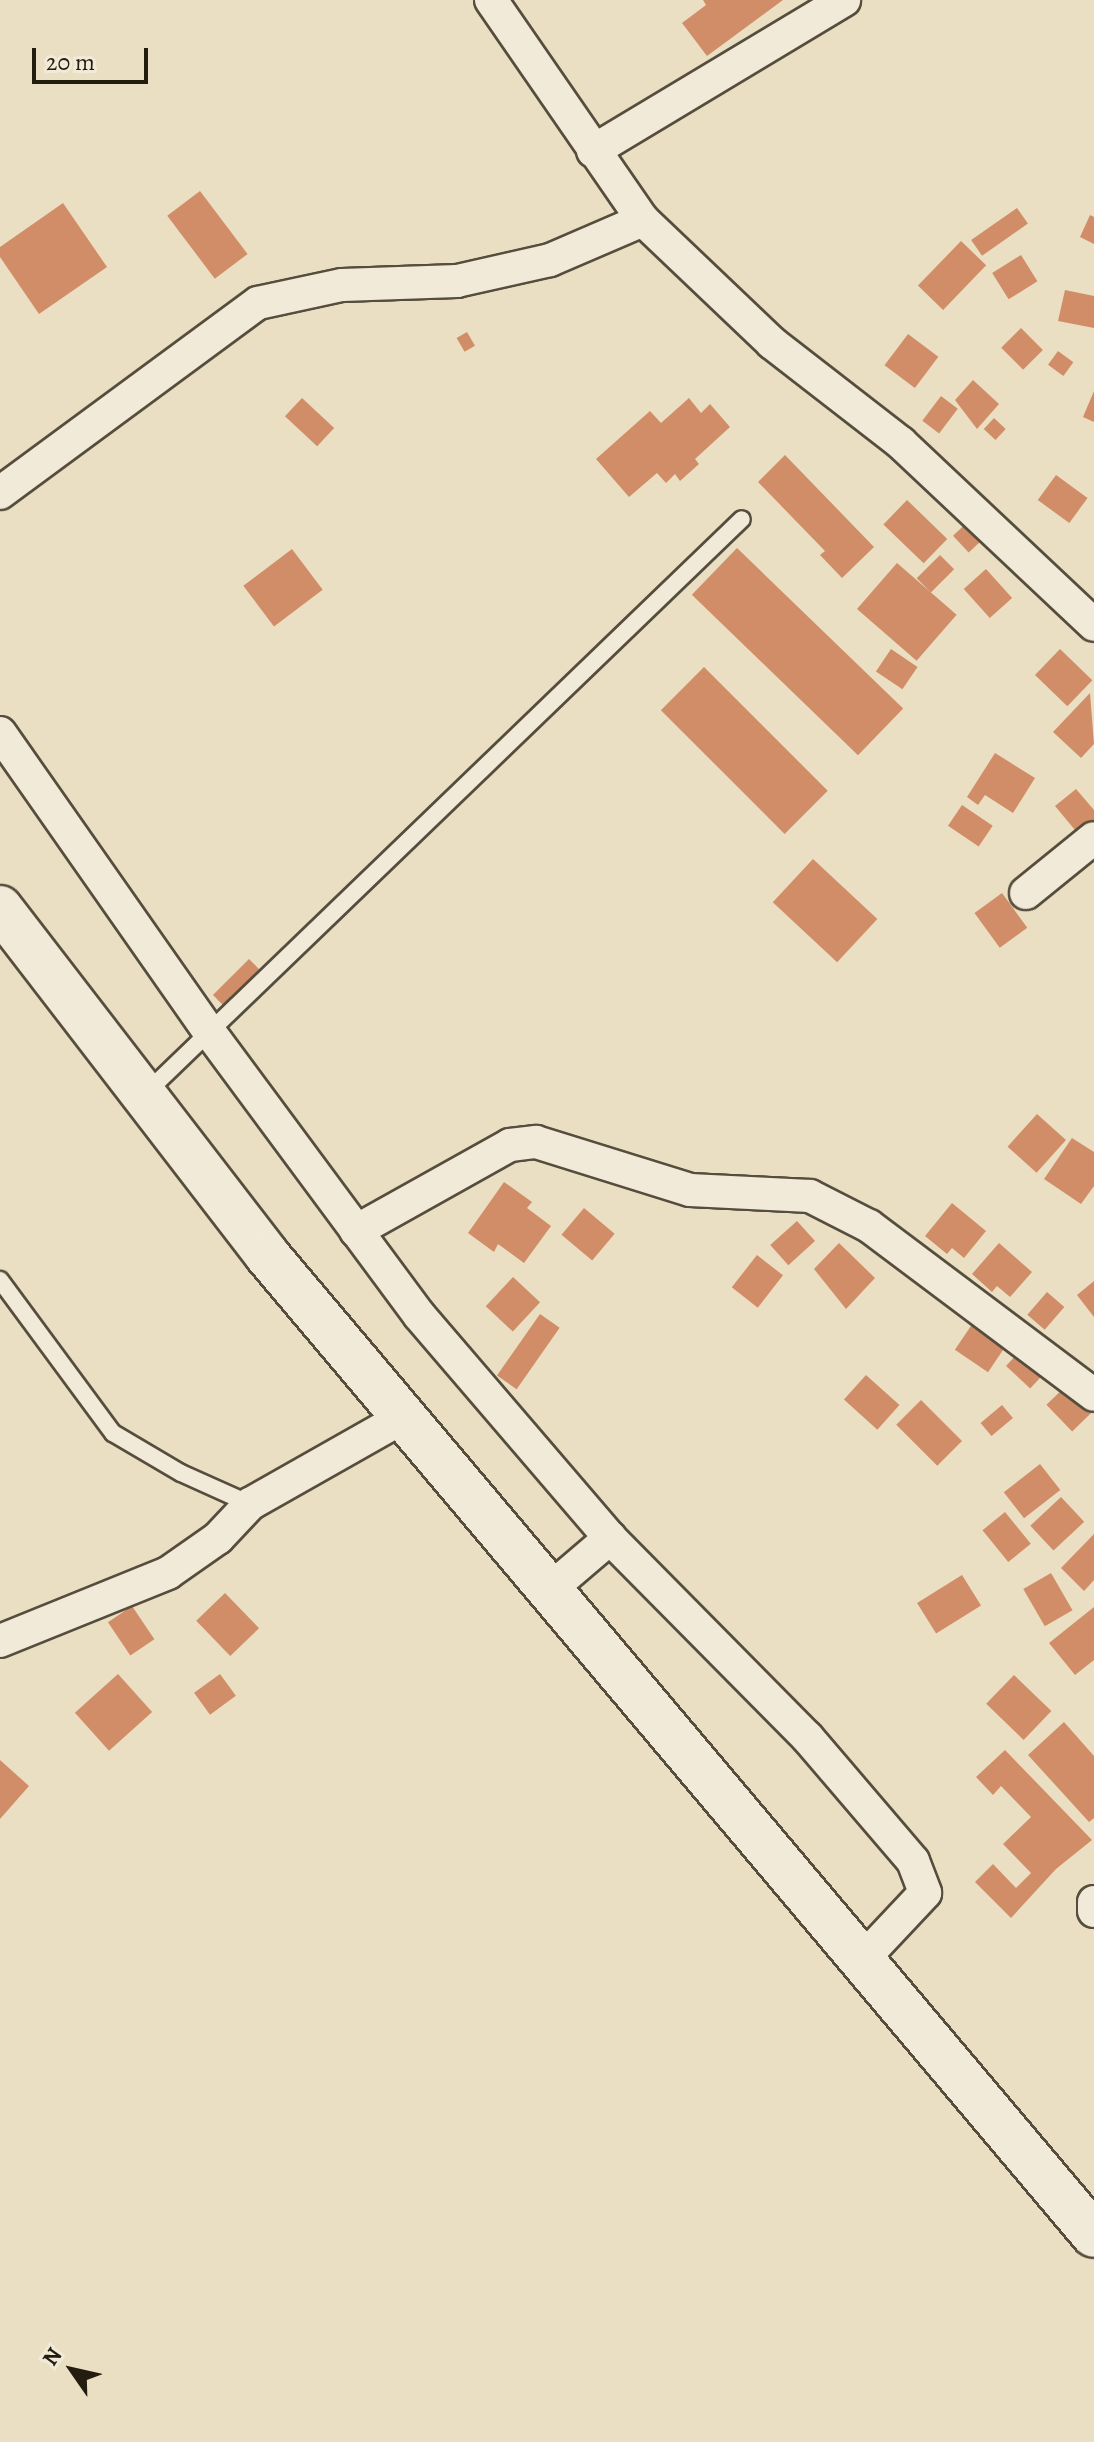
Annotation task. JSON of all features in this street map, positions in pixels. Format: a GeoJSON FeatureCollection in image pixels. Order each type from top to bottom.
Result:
{"type":"FeatureCollection","features":[{"type":"Feature","properties":{"kind":"main road"},"geometry":{"type":"LineString","coordinates":[[0,908],[142,1097],[402,1418],[1094,2235]]}},
{"type":"Feature","properties":{"kind":"street"},"geometry":{"type":"LineString","coordinates":[[491,0],[643,220],[772,343],[901,443],[1094,625]]}},
{"type":"Feature","properties":{"kind":"street"},"geometry":{"type":"LineString","coordinates":[[593,151],[844,0]]}},
{"type":"Feature","properties":{"kind":"street"},"geometry":{"type":"LineString","coordinates":[[0,493],[258,303],[342,285],[457,281],[550,260],[643,220]]}},
{"type":"Feature","properties":{"kind":"street"},"geometry":{"type":"LineString","coordinates":[[0,733],[211,1034],[419,1315],[610,1538],[807,1737],[913,1861],[925,1893],[862,1960]]}},
{"type":"Feature","properties":{"kind":"street"},"geometry":{"type":"LineString","coordinates":[[1026,893],[1094,838]]}},
{"type":"Feature","properties":{"kind":"street"},"geometry":{"type":"LineString","coordinates":[[356,1231],[510,1145],[536,1142],[690,1190],[810,1196],[869,1226],[1094,1395]]}},
{"type":"Feature","properties":{"kind":"street"},"geometry":{"type":"LineString","coordinates":[[0,1641],[168,1573],[218,1538],[250,1504],[402,1418]]}},
{"type":"Feature","properties":{"kind":"street"},"geometry":{"type":"LineString","coordinates":[[548,1591],[610,1538]]}},
{"type":"Feature","properties":{"kind":"street"},"geometry":{"type":"LineString","coordinates":[[1094,1902],[1094,1911]]}},
{"type":"Feature","properties":{"kind":"lane"},"geometry":{"type":"LineString","coordinates":[[142,1097],[211,1034],[742,519]]}},
{"type":"Feature","properties":{"kind":"lane"},"geometry":{"type":"LineString","coordinates":[[0,1280],[113,1433],[181,1473],[250,1504]]}},
{"type":"Feature","properties":{"kind":"building"},"geometry":{"type":"Polygon","coordinates":[[[703,0],[783,0],[707,56],[682,23],[706,5],[703,0]]]}},
{"type":"Feature","properties":{"kind":"building"},"geometry":{"type":"Polygon","coordinates":[[[200,191],[248,254],[215,279],[167,216],[200,191]]]}},
{"type":"Feature","properties":{"kind":"building"},"geometry":{"type":"Polygon","coordinates":[[[63,203],[107,267],[39,314],[0,257],[0,247],[63,203]]]}},
{"type":"Feature","properties":{"kind":"building"},"geometry":{"type":"Polygon","coordinates":[[[1017,208],[1028,224],[982,256],[971,240],[1017,208]]]}},
{"type":"Feature","properties":{"kind":"building"},"geometry":{"type":"Polygon","coordinates":[[[1090,215],[1094,217],[1094,244],[1080,237],[1090,215]]]}},
{"type":"Feature","properties":{"kind":"building"},"geometry":{"type":"Polygon","coordinates":[[[961,241],[986,265],[943,310],[918,286],[961,241]]]}},
{"type":"Feature","properties":{"kind":"building"},"geometry":{"type":"Polygon","coordinates":[[[1021,255],[1037,281],[1009,299],[992,273],[1021,255]]]}},
{"type":"Feature","properties":{"kind":"building"},"geometry":{"type":"Polygon","coordinates":[[[1065,290],[1094,296],[1094,328],[1058,321],[1065,290]]]}},
{"type":"Feature","properties":{"kind":"building"},"geometry":{"type":"Polygon","coordinates":[[[1021,328],[1043,350],[1023,370],[1001,348],[1021,328]]]}},
{"type":"Feature","properties":{"kind":"building"},"geometry":{"type":"Polygon","coordinates":[[[467,332],[475,346],[465,352],[457,338],[467,332]]]}},
{"type":"Feature","properties":{"kind":"building"},"geometry":{"type":"Polygon","coordinates":[[[908,334],[938,357],[915,388],[885,365],[908,334]]]}},
{"type":"Feature","properties":{"kind":"building"},"geometry":{"type":"Polygon","coordinates":[[[1058,351],[1073,362],[1063,376],[1048,365],[1058,351]]]}},
{"type":"Feature","properties":{"kind":"building"},"geometry":{"type":"Polygon","coordinates":[[[973,380],[999,404],[977,429],[955,400],[973,380]]]}},
{"type":"Feature","properties":{"kind":"building"},"geometry":{"type":"Polygon","coordinates":[[[1094,391],[1094,422],[1083,417],[1094,391]]]}},
{"type":"Feature","properties":{"kind":"building"},"geometry":{"type":"Polygon","coordinates":[[[941,396],[958,409],[939,433],[922,421],[941,396]]]}},
{"type":"Feature","properties":{"kind":"building"},"geometry":{"type":"Polygon","coordinates":[[[302,398],[334,428],[317,446],[285,416],[302,398]]]}},
{"type":"Feature","properties":{"kind":"building"},"geometry":{"type":"Polygon","coordinates":[[[689,398],[701,413],[710,404],[730,427],[695,459],[699,464],[680,481],[675,474],[666,483],[657,473],[629,497],[596,459],[650,411],[661,423],[689,398]]]}},
{"type":"Feature","properties":{"kind":"building"},"geometry":{"type":"Polygon","coordinates":[[[994,418],[1006,429],[995,440],[984,429],[994,418]]]}},
{"type":"Feature","properties":{"kind":"building"},"geometry":{"type":"Polygon","coordinates":[[[785,455],[874,547],[842,578],[820,555],[825,551],[758,482],[785,455]]]}},
{"type":"Feature","properties":{"kind":"building"},"geometry":{"type":"Polygon","coordinates":[[[1056,475],[1088,498],[1069,523],[1038,500],[1056,475]]]}},
{"type":"Feature","properties":{"kind":"building"},"geometry":{"type":"Polygon","coordinates":[[[907,500],[947,539],[924,563],[883,524],[907,500]]]}},
{"type":"Feature","properties":{"kind":"building"},"geometry":{"type":"Polygon","coordinates":[[[972,518],[988,535],[969,553],[953,536],[972,518]]]}},
{"type":"Feature","properties":{"kind":"building"},"geometry":{"type":"Polygon","coordinates":[[[737,548],[903,708],[858,755],[692,595],[737,548]]]}},
{"type":"Feature","properties":{"kind":"building"},"geometry":{"type":"Polygon","coordinates":[[[292,549],[323,590],[274,626],[243,586],[292,549]]]}},
{"type":"Feature","properties":{"kind":"building"},"geometry":{"type":"Polygon","coordinates":[[[940,555],[954,569],[931,592],[917,578],[940,555]]]}},
{"type":"Feature","properties":{"kind":"building"},"geometry":{"type":"Polygon","coordinates":[[[897,563],[957,615],[917,661],[857,609],[897,563]]]}},
{"type":"Feature","properties":{"kind":"building"},"geometry":{"type":"Polygon","coordinates":[[[986,569],[1012,598],[990,618],[964,589],[986,569]]]}},
{"type":"Feature","properties":{"kind":"building"},"geometry":{"type":"Polygon","coordinates":[[[891,649],[918,667],[902,689],[876,671],[891,649]]]}},
{"type":"Feature","properties":{"kind":"building"},"geometry":{"type":"Polygon","coordinates":[[[1060,649],[1092,680],[1067,706],[1035,675],[1060,649]]]}},
{"type":"Feature","properties":{"kind":"building"},"geometry":{"type":"Polygon","coordinates":[[[704,667],[828,791],[785,834],[661,710],[704,667]]]}},
{"type":"Feature","properties":{"kind":"building"},"geometry":{"type":"Polygon","coordinates":[[[1090,693],[1094,744],[1081,758],[1053,732],[1090,693]]]}},
{"type":"Feature","properties":{"kind":"building"},"geometry":{"type":"Polygon","coordinates":[[[995,753],[1035,778],[1013,813],[985,795],[978,805],[967,797],[995,753]]]}},
{"type":"Feature","properties":{"kind":"building"},"geometry":{"type":"Polygon","coordinates":[[[1076,789],[1094,810],[1094,824],[1080,836],[1055,806],[1076,789]]]}},
{"type":"Feature","properties":{"kind":"building"},"geometry":{"type":"Polygon","coordinates":[[[962,805],[993,826],[979,846],[948,826],[962,805]]]}},
{"type":"Feature","properties":{"kind":"building"},"geometry":{"type":"Polygon","coordinates":[[[813,859],[877,919],[837,962],[773,902],[813,859]]]}},
{"type":"Feature","properties":{"kind":"building"},"geometry":{"type":"Polygon","coordinates":[[[1002,893],[1027,928],[1000,948],[974,913],[1002,893]]]}},
{"type":"Feature","properties":{"kind":"building"},"geometry":{"type":"Polygon","coordinates":[[[249,959],[263,973],[227,1009],[213,995],[249,959]]]}},
{"type":"Feature","properties":{"kind":"building"},"geometry":{"type":"Polygon","coordinates":[[[1037,1114],[1066,1140],[1037,1173],[1008,1147],[1037,1114]]]}},
{"type":"Feature","properties":{"kind":"building"},"geometry":{"type":"Polygon","coordinates":[[[1072,1138],[1094,1152],[1094,1186],[1081,1204],[1044,1179],[1072,1138]]]}},
{"type":"Feature","properties":{"kind":"building"},"geometry":{"type":"Polygon","coordinates":[[[504,1182],[532,1202],[527,1208],[551,1226],[524,1263],[498,1244],[494,1252],[468,1233],[504,1182]]]}},
{"type":"Feature","properties":{"kind":"building"},"geometry":{"type":"Polygon","coordinates":[[[952,1203],[986,1231],[964,1258],[952,1248],[947,1254],[925,1236],[952,1203]]]}},
{"type":"Feature","properties":{"kind":"building"},"geometry":{"type":"Polygon","coordinates":[[[584,1208],[615,1234],[592,1261],[562,1235],[584,1208]]]}},
{"type":"Feature","properties":{"kind":"building"},"geometry":{"type":"Polygon","coordinates":[[[797,1221],[815,1241],[788,1265],[770,1245],[797,1221]]]}},
{"type":"Feature","properties":{"kind":"building"},"geometry":{"type":"Polygon","coordinates":[[[839,1243],[875,1278],[846,1309],[814,1269],[839,1243]]]}},
{"type":"Feature","properties":{"kind":"building"},"geometry":{"type":"Polygon","coordinates":[[[999,1243],[1032,1272],[1010,1297],[997,1286],[992,1292],[972,1274],[999,1243]]]}},
{"type":"Feature","properties":{"kind":"building"},"geometry":{"type":"Polygon","coordinates":[[[757,1255],[783,1275],[758,1308],[732,1287],[757,1255]]]}},
{"type":"Feature","properties":{"kind":"building"},"geometry":{"type":"Polygon","coordinates":[[[513,1277],[540,1302],[513,1331],[486,1306],[513,1277]]]}},
{"type":"Feature","properties":{"kind":"building"},"geometry":{"type":"Polygon","coordinates":[[[1094,1281],[1094,1317],[1077,1295],[1094,1281]]]}},
{"type":"Feature","properties":{"kind":"building"},"geometry":{"type":"Polygon","coordinates":[[[1047,1292],[1064,1307],[1045,1330],[1027,1315],[1047,1292]]]}},
{"type":"Feature","properties":{"kind":"building"},"geometry":{"type":"Polygon","coordinates":[[[540,1314],[560,1328],[517,1389],[497,1375],[540,1314]]]}},
{"type":"Feature","properties":{"kind":"building"},"geometry":{"type":"Polygon","coordinates":[[[975,1320],[1008,1342],[988,1372],[955,1350],[975,1320]]]}},
{"type":"Feature","properties":{"kind":"building"},"geometry":{"type":"Polygon","coordinates":[[[1019,1352],[1043,1375],[1030,1388],[1006,1366],[1019,1352]]]}},
{"type":"Feature","properties":{"kind":"building"},"geometry":{"type":"Polygon","coordinates":[[[866,1375],[899,1405],[877,1430],[844,1400],[866,1375]]]}},
{"type":"Feature","properties":{"kind":"building"},"geometry":{"type":"Polygon","coordinates":[[[1068,1384],[1094,1411],[1072,1431],[1046,1405],[1068,1384]]]}},
{"type":"Feature","properties":{"kind":"building"},"geometry":{"type":"Polygon","coordinates":[[[921,1400],[962,1441],[937,1466],[896,1425],[921,1400]]]}},
{"type":"Feature","properties":{"kind":"building"},"geometry":{"type":"Polygon","coordinates":[[[1002,1405],[1013,1418],[991,1436],[981,1423],[1002,1405]]]}},
{"type":"Feature","properties":{"kind":"building"},"geometry":{"type":"Polygon","coordinates":[[[1040,1464],[1060,1490],[1024,1518],[1004,1492],[1040,1464]]]}},
{"type":"Feature","properties":{"kind":"building"},"geometry":{"type":"Polygon","coordinates":[[[1061,1497],[1084,1522],[1053,1551],[1030,1526],[1061,1497]]]}},
{"type":"Feature","properties":{"kind":"building"},"geometry":{"type":"Polygon","coordinates":[[[1005,1512],[1031,1544],[1008,1562],[982,1530],[1005,1512]]]}},
{"type":"Feature","properties":{"kind":"building"},"geometry":{"type":"Polygon","coordinates":[[[1094,1534],[1094,1580],[1084,1591],[1061,1568],[1094,1534]]]}},
{"type":"Feature","properties":{"kind":"building"},"geometry":{"type":"Polygon","coordinates":[[[1051,1573],[1072,1610],[1045,1626],[1023,1589],[1051,1573]]]}},
{"type":"Feature","properties":{"kind":"building"},"geometry":{"type":"Polygon","coordinates":[[[962,1575],[981,1606],[936,1634],[917,1603],[962,1575]]]}},
{"type":"Feature","properties":{"kind":"building"},"geometry":{"type":"Polygon","coordinates":[[[225,1593],[259,1628],[230,1656],[196,1621],[225,1593]]]}},
{"type":"Feature","properties":{"kind":"building"},"geometry":{"type":"Polygon","coordinates":[[[132,1606],[154,1639],[130,1655],[108,1622],[132,1606]]]}},
{"type":"Feature","properties":{"kind":"building"},"geometry":{"type":"Polygon","coordinates":[[[1094,1607],[1094,1660],[1075,1675],[1049,1643],[1094,1607]]]}},
{"type":"Feature","properties":{"kind":"building"},"geometry":{"type":"Polygon","coordinates":[[[118,1674],[152,1712],[109,1751],[75,1713],[118,1674]]]}},
{"type":"Feature","properties":{"kind":"building"},"geometry":{"type":"Polygon","coordinates":[[[220,1674],[236,1696],[210,1715],[194,1693],[220,1674]]]}},
{"type":"Feature","properties":{"kind":"building"},"geometry":{"type":"Polygon","coordinates":[[[1014,1675],[1051,1711],[1024,1740],[986,1704],[1014,1675]]]}},
{"type":"Feature","properties":{"kind":"building"},"geometry":{"type":"Polygon","coordinates":[[[1064,1722],[1094,1756],[1094,1818],[1089,1822],[1028,1755],[1064,1722]]]}},
{"type":"Feature","properties":{"kind":"building"},"geometry":{"type":"Polygon","coordinates":[[[1005,1750],[1092,1840],[1056,1869],[1011,1918],[975,1882],[993,1864],[1016,1888],[1031,1873],[1003,1844],[1031,1817],[1001,1786],[993,1795],[976,1777],[1005,1750]]]}},
{"type":"Feature","properties":{"kind":"building"},"geometry":{"type":"Polygon","coordinates":[[[0,1760],[29,1786],[0,1819],[0,1760]]]}}]}
